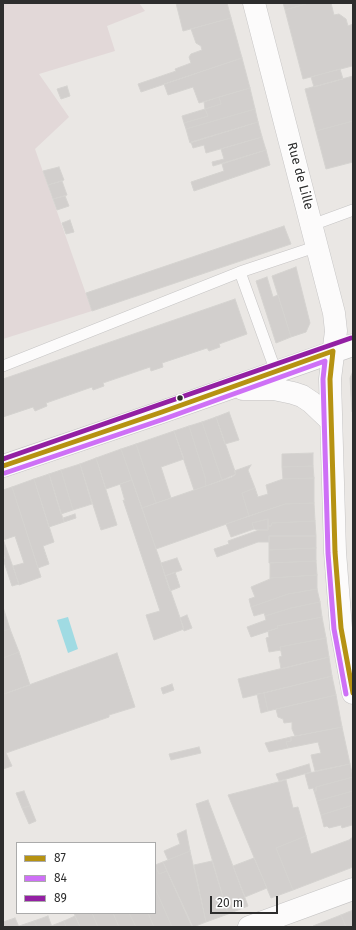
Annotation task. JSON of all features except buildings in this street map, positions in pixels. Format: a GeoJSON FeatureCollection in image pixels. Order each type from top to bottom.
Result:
{"type":"FeatureCollection","features":[{"type":"Feature","properties":{"kind":"main road","name":"Rue de Lille"},"geometry":{"type":"LineString","coordinates":[[254,3],[318,246],[334,313],[336,331],[343,348],[330,379],[337,576],[341,628],[353,693]]}},
{"type":"Feature","properties":{"kind":"main road"},"geometry":{"type":"LineString","coordinates":[[3,466],[343,348]]}},
{"type":"Feature","properties":{"kind":"main road"},"geometry":{"type":"LineString","coordinates":[[226,389],[274,389],[290,391],[312,402],[332,421]]}},
{"type":"Feature","properties":{"kind":"main road"},"geometry":{"type":"LineString","coordinates":[[249,927],[353,889]]}},
{"type":"Feature","properties":{"kind":"lane"},"geometry":{"type":"LineString","coordinates":[[312,225],[353,210]]}},
{"type":"Feature","properties":{"kind":"lane"},"geometry":{"type":"LineString","coordinates":[[3,366],[240,272],[318,246]]}},
{"type":"Feature","properties":{"kind":"lane"},"geometry":{"type":"LineString","coordinates":[[240,272],[276,372]]}},
{"type":"Feature","properties":{"kind":"shaded area"},"geometry":{"type":"Polygon","coordinates":[[[3,3],[139,3],[145,11],[107,26],[115,51],[39,74],[69,117],[35,149],[92,311],[3,339],[3,3]]]}},
{"type":"Feature","properties":{"kind":"water"},"geometry":{"type":"Polygon","coordinates":[[[68,617],[78,649],[68,653],[57,620],[68,617]]]}},
{"type":"Feature","properties":{"kind":"transit line","name":"89"},"geometry":{"type":"LineString","coordinates":[[3,459],[351,338]]}},
{"type":"Feature","properties":{"kind":"transit line","name":"87"},"geometry":{"type":"LineString","coordinates":[[3,466],[162,412],[333,351],[330,379],[335,552],[341,628],[353,693]]}},
{"type":"Feature","properties":{"kind":"transit line","name":"84"},"geometry":{"type":"LineString","coordinates":[[5,473],[164,419],[325,361],[323,379],[328,553],[334,629],[346,694]]}}]}
